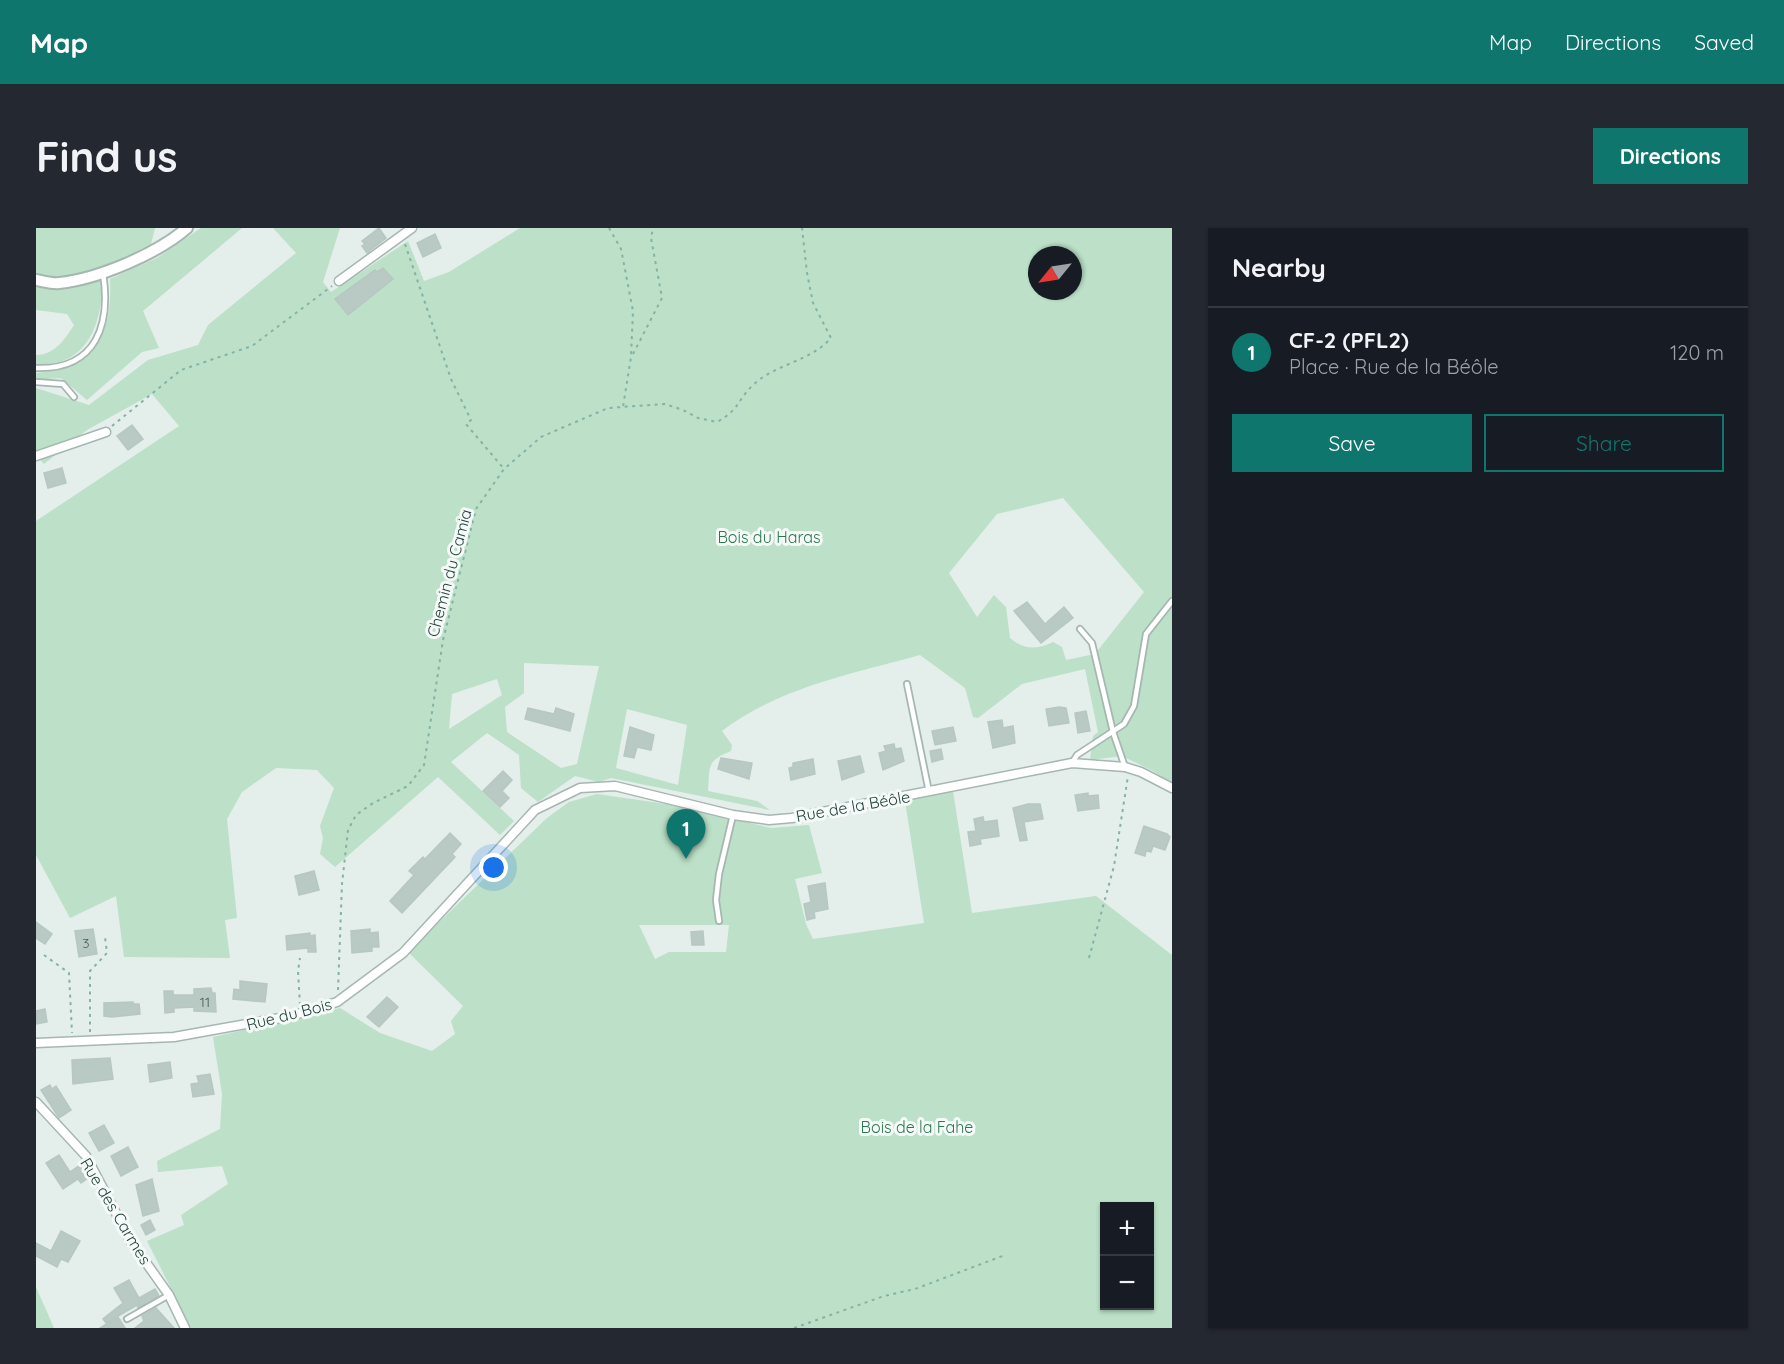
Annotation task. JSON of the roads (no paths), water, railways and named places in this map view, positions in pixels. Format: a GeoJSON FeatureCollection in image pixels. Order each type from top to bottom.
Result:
{"type":"FeatureCollection","features":[{"type":"Feature","properties":{"kind":"street"},"geometry":{"type":"LineString","coordinates":[[36,280],[57,284],[103,273],[172,241],[186,228]]}},
{"type":"Feature","properties":{"kind":"street"},"geometry":{"type":"LineString","coordinates":[[339,281],[412,228]]}},
{"type":"Feature","properties":{"kind":"street"},"geometry":{"type":"LineString","coordinates":[[36,456],[106,432]]}},
{"type":"Feature","properties":{"kind":"street","name":"Rue de la Béôle"},"geometry":{"type":"LineString","coordinates":[[536,810],[580,788],[604,786],[733,814],[769,820],[792,818],[1072,763],[1126,768],[1172,788]]}},
{"type":"Feature","properties":{"kind":"street","name":"Rue du Bois"},"geometry":{"type":"LineString","coordinates":[[36,1043],[174,1037],[300,1014],[337,1002],[368,982],[403,952],[536,810]]}},
{"type":"Feature","properties":{"kind":"street","name":"Rue des Carmes"},"geometry":{"type":"LineString","coordinates":[[36,1102],[86,1156],[130,1240],[169,1294],[184,1328]]}},
{"type":"Feature","properties":{"kind":"lane"},"geometry":{"type":"LineString","coordinates":[[36,368],[51,368],[73,361],[90,348],[103,328],[107,300],[103,273]]}},
{"type":"Feature","properties":{"kind":"lane"},"geometry":{"type":"LineString","coordinates":[[36,382],[63,384],[74,397]]}},
{"type":"Feature","properties":{"kind":"lane"},"geometry":{"type":"LineString","coordinates":[[1072,763],[1077,755],[1124,724],[1134,706],[1146,634],[1172,601]]}},
{"type":"Feature","properties":{"kind":"lane"},"geometry":{"type":"LineString","coordinates":[[1080,629],[1092,643],[1113,732],[1126,768]]}},
{"type":"Feature","properties":{"kind":"lane"},"geometry":{"type":"LineString","coordinates":[[907,684],[929,792]]}},
{"type":"Feature","properties":{"kind":"lane"},"geometry":{"type":"LineString","coordinates":[[718,921],[718,874],[733,814]]}},
{"type":"Feature","properties":{"kind":"lane"},"geometry":{"type":"LineString","coordinates":[[127,1319],[169,1294]]}},
{"type":"Feature","properties":{"kind":"place","name":"CF-2 (PFL2)"},"geometry":{"type":"Point","coordinates":[686,859]}},
{"type":"Feature","properties":{"kind":"park label","name":"Bois du Haras"},"geometry":{"type":"Point","coordinates":[769,537]}},
{"type":"Feature","properties":{"kind":"park label","name":"Bois de la Fahe"},"geometry":{"type":"Point","coordinates":[917,1127]}}]}
